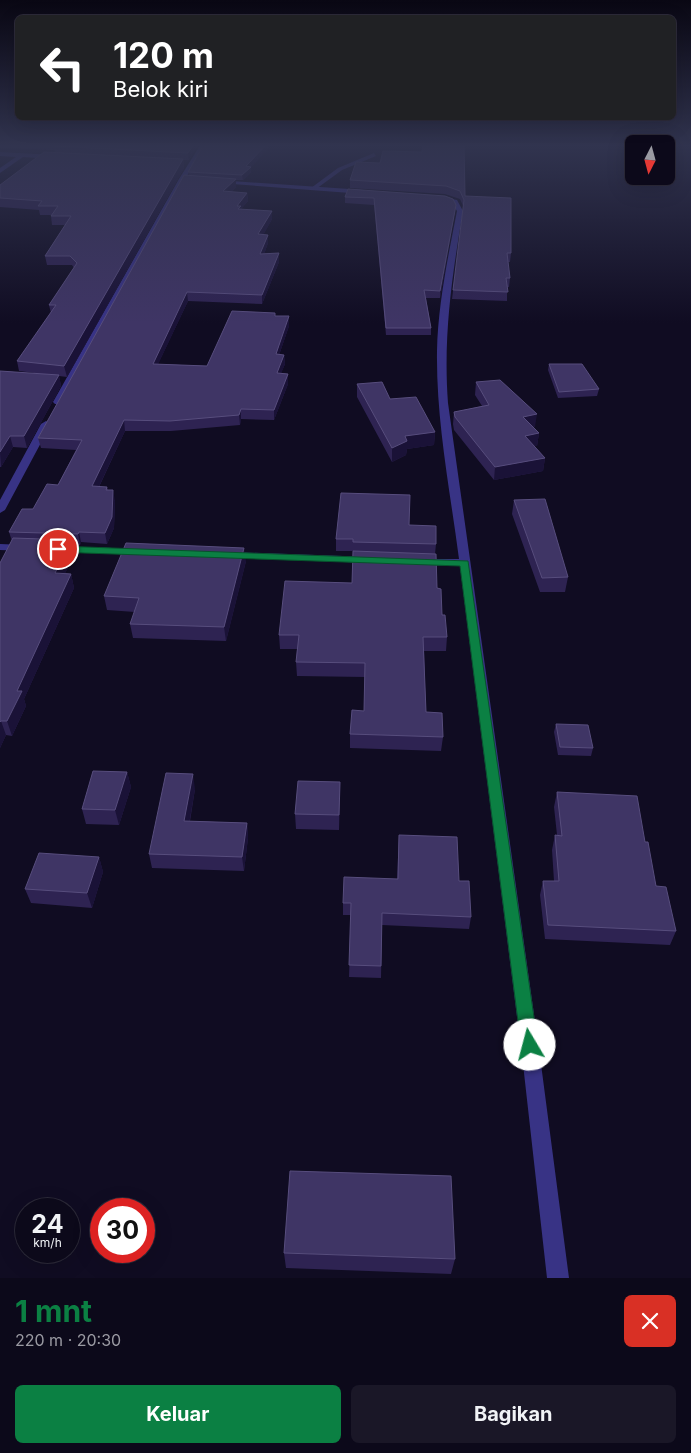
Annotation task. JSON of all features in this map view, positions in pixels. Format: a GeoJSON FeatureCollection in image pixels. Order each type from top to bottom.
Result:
{"type":"FeatureCollection","features":[{"type":"Feature","properties":{"kind":"street"},"geometry":{"type":"LineString","coordinates":[[55,408],[168,204]]}},
{"type":"Feature","properties":{"kind":"street"},"geometry":{"type":"LineString","coordinates":[[459,204],[460,211],[446,294],[442,333],[441,369],[444,423],[454,473],[532,1064],[558,1278]]}},
{"type":"Feature","properties":{"kind":"street"},"geometry":{"type":"LineString","coordinates":[[59,381],[69,382]]}},
{"type":"Feature","properties":{"kind":"street"},"geometry":{"type":"LineString","coordinates":[[0,510],[50,417]]}},
{"type":"Feature","properties":{"kind":"street"},"geometry":{"type":"LineString","coordinates":[[0,547],[148,552]]}},
{"type":"Feature","properties":{"kind":"street"},"geometry":{"type":"LineString","coordinates":[[218,555],[386,560]]}},
{"type":"Feature","properties":{"kind":"street"},"geometry":{"type":"LineString","coordinates":[[405,561],[465,563]]}},
{"type":"Feature","properties":{"kind":"building"},"geometry":{"type":"Polygon","coordinates":[[[40,204],[157,204],[64,366],[17,361],[56,305],[49,305],[77,263],[70,256],[45,256],[71,216],[51,216],[58,206],[38,206],[40,204]]]}},
{"type":"Feature","properties":{"kind":"building"},"geometry":{"type":"Polygon","coordinates":[[[168,204],[239,204],[237,206],[241,206],[238,209],[272,211],[258,234],[268,235],[260,254],[279,253],[262,295],[187,292],[153,364],[207,366],[232,311],[275,313],[275,316],[289,316],[276,354],[284,355],[277,373],[288,374],[274,410],[241,409],[239,415],[170,421],[124,420],[92,486],[107,487],[106,490],[113,490],[112,517],[105,533],[9,532],[22,509],[33,509],[47,484],[58,485],[82,440],[38,438],[168,204]]]}},
{"type":"Feature","properties":{"kind":"building"},"geometry":{"type":"Polygon","coordinates":[[[375,204],[455,204],[440,291],[424,290],[431,328],[386,328],[375,204]]]}},
{"type":"Feature","properties":{"kind":"building"},"geometry":{"type":"Polygon","coordinates":[[[464,204],[511,204],[511,253],[507,253],[510,278],[506,278],[508,292],[453,290],[464,204]]]}},
{"type":"Feature","properties":{"kind":"building"},"geometry":{"type":"Polygon","coordinates":[[[549,364],[582,364],[599,389],[559,392],[549,364]]]}},
{"type":"Feature","properties":{"kind":"building"},"geometry":{"type":"Polygon","coordinates":[[[0,371],[59,375],[24,436],[10,436],[0,452],[0,371]]]}},
{"type":"Feature","properties":{"kind":"building"},"geometry":{"type":"Polygon","coordinates":[[[500,380],[537,414],[523,417],[539,433],[525,436],[545,458],[495,467],[455,417],[454,412],[489,405],[476,382],[500,380]]]}},
{"type":"Feature","properties":{"kind":"building"},"geometry":{"type":"Polygon","coordinates":[[[382,382],[390,399],[416,397],[435,432],[405,436],[407,441],[392,448],[357,384],[382,382]]]}},
{"type":"Feature","properties":{"kind":"building"},"geometry":{"type":"Polygon","coordinates":[[[341,493],[410,495],[409,525],[436,526],[436,544],[353,542],[353,539],[336,539],[341,493]]]}},
{"type":"Feature","properties":{"kind":"building"},"geometry":{"type":"Polygon","coordinates":[[[545,499],[568,577],[542,578],[514,500],[545,499]]]}},
{"type":"Feature","properties":{"kind":"building"},"geometry":{"type":"Polygon","coordinates":[[[13,538],[72,540],[55,573],[71,574],[17,691],[22,691],[7,721],[0,722],[0,563],[13,538]]]}},
{"type":"Feature","properties":{"kind":"building"},"geometry":{"type":"Polygon","coordinates":[[[126,543],[244,548],[224,627],[130,624],[139,598],[104,596],[126,543]]]}},
{"type":"Feature","properties":{"kind":"building"},"geometry":{"type":"Polygon","coordinates":[[[353,551],[436,554],[437,588],[441,589],[442,615],[445,615],[447,637],[423,637],[426,712],[442,713],[443,737],[350,734],[352,710],[364,711],[365,663],[296,662],[299,635],[279,635],[285,581],[352,583],[353,551]]]}},
{"type":"Feature","properties":{"kind":"building"},"geometry":{"type":"Polygon","coordinates":[[[556,724],[588,725],[593,748],[560,747],[556,724]]]}},
{"type":"Feature","properties":{"kind":"building"},"geometry":{"type":"Polygon","coordinates":[[[93,771],[127,772],[115,810],[82,809],[93,771]]]}},
{"type":"Feature","properties":{"kind":"building"},"geometry":{"type":"Polygon","coordinates":[[[166,773],[193,774],[184,821],[247,823],[242,857],[149,854],[166,773]]]}},
{"type":"Feature","properties":{"kind":"building"},"geometry":{"type":"Polygon","coordinates":[[[298,781],[340,782],[339,815],[295,814],[298,781]]]}},
{"type":"Feature","properties":{"kind":"building"},"geometry":{"type":"Polygon","coordinates":[[[557,792],[637,796],[645,842],[648,842],[656,886],[666,887],[676,931],[548,925],[543,881],[559,881],[555,835],[562,836],[557,792]]]}},
{"type":"Feature","properties":{"kind":"building"},"geometry":{"type":"Polygon","coordinates":[[[399,835],[457,837],[459,881],[469,881],[471,917],[382,913],[381,966],[349,965],[351,903],[343,903],[344,877],[398,879],[399,835]]]}},
{"type":"Feature","properties":{"kind":"building"},"geometry":{"type":"Polygon","coordinates":[[[39,853],[99,857],[87,893],[25,889],[39,853]]]}},
{"type":"Feature","properties":{"kind":"building"},"geometry":{"type":"Polygon","coordinates":[[[290,1171],[451,1176],[455,1259],[284,1253],[290,1171]]]}},
{"type":"Feature","properties":{"kind":"route"},"geometry":{"type":"LineString","coordinates":[[58,549],[465,563],[530,1045]]}}]}
